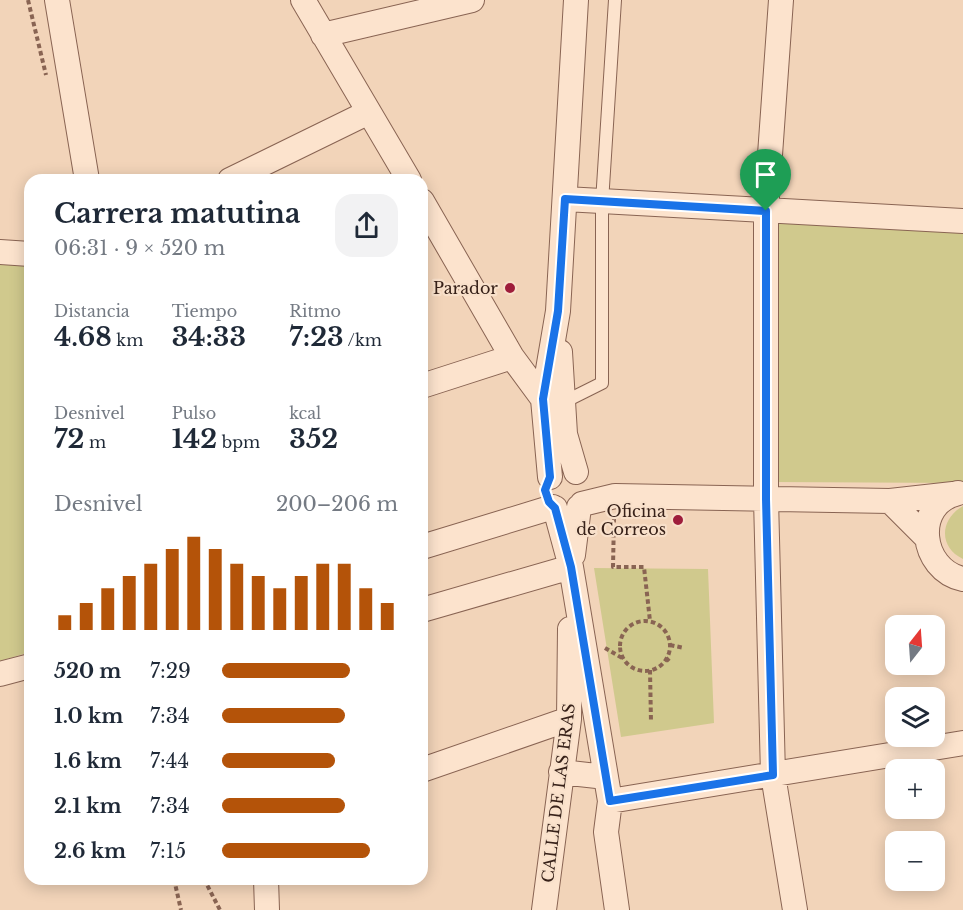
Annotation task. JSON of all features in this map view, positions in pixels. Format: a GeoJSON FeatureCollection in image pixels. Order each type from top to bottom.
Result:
{"type":"FeatureCollection","features":[{"type":"Feature","properties":{"kind":"street"},"geometry":{"type":"LineString","coordinates":[[57,0],[86,174]]}},
{"type":"Feature","properties":{"kind":"street"},"geometry":{"type":"LineString","coordinates":[[303,0],[405,174]]}},
{"type":"Feature","properties":{"kind":"street"},"geometry":{"type":"LineString","coordinates":[[323,35],[472,0]]}},
{"type":"Feature","properties":{"kind":"street"},"geometry":{"type":"LineString","coordinates":[[576,0],[550,477],[545,490],[554,508],[571,567],[610,801],[606,832],[616,910]]}},
{"type":"Feature","properties":{"kind":"street"},"geometry":{"type":"LineString","coordinates":[[781,0],[766,211],[766,499],[773,775],[795,910]]}},
{"type":"Feature","properties":{"kind":"street"},"geometry":{"type":"LineString","coordinates":[[242,174],[369,112]]}},
{"type":"Feature","properties":{"kind":"street"},"geometry":{"type":"LineString","coordinates":[[565,199],[963,221]]}},
{"type":"Feature","properties":{"kind":"street"},"geometry":{"type":"LineString","coordinates":[[428,211],[512,357],[553,401],[581,492],[571,567]]}},
{"type":"Feature","properties":{"kind":"street"},"geometry":{"type":"LineString","coordinates":[[0,252],[24,254]]}},
{"type":"Feature","properties":{"kind":"street"},"geometry":{"type":"LineString","coordinates":[[428,384],[512,357]]}},
{"type":"Feature","properties":{"kind":"street"},"geometry":{"type":"LineString","coordinates":[[550,477],[559,471],[581,492],[615,496],[890,501],[958,493]]}},
{"type":"Feature","properties":{"kind":"street"},"geometry":{"type":"LineString","coordinates":[[428,545],[554,508],[567,511],[581,492]]}},
{"type":"Feature","properties":{"kind":"street"},"geometry":{"type":"LineString","coordinates":[[958,493],[933,511],[926,537],[929,550],[936,563],[961,581]]}},
{"type":"Feature","properties":{"kind":"street"},"geometry":{"type":"LineString","coordinates":[[890,501],[926,537]]}},
{"type":"Feature","properties":{"kind":"street"},"geometry":{"type":"LineString","coordinates":[[428,608],[571,567]]}},
{"type":"Feature","properties":{"kind":"street","name":"CALLE DE LAS ERAS"},"geometry":{"type":"LineString","coordinates":[[544,910],[569,719],[571,567]]}},
{"type":"Feature","properties":{"kind":"street"},"geometry":{"type":"LineString","coordinates":[[0,674],[24,668]]}},
{"type":"Feature","properties":{"kind":"street"},"geometry":{"type":"LineString","coordinates":[[428,768],[569,719]]}},
{"type":"Feature","properties":{"kind":"street"},"geometry":{"type":"LineString","coordinates":[[610,801],[963,743]]}},
{"type":"Feature","properties":{"kind":"street"},"geometry":{"type":"LineString","coordinates":[[561,772],[606,777]]}},
{"type":"Feature","properties":{"kind":"street"},"geometry":{"type":"LineString","coordinates":[[266,885],[267,910]]}},
{"type":"Feature","properties":{"kind":"lane"},"geometry":{"type":"LineString","coordinates":[[553,401],[602,383],[602,201],[615,0]]}},
{"type":"Feature","properties":{"kind":"path"},"geometry":{"type":"LineString","coordinates":[[615,496],[613,567],[644,567],[650,621]]}},
{"type":"Feature","properties":{"kind":"path"},"geometry":{"type":"LineString","coordinates":[[642,621],[650,621],[664,630],[670,645],[666,658],[650,670],[635,669],[628,664],[623,658],[620,642],[627,628],[642,621]]}},
{"type":"Feature","properties":{"kind":"path"},"geometry":{"type":"LineString","coordinates":[[670,645],[684,648]]}},
{"type":"Feature","properties":{"kind":"path"},"geometry":{"type":"LineString","coordinates":[[666,658],[672,663]]}},
{"type":"Feature","properties":{"kind":"path"},"geometry":{"type":"LineString","coordinates":[[650,670],[651,722]]}},
{"type":"Feature","properties":{"kind":"path"},"geometry":{"type":"LineString","coordinates":[[175,885],[181,910]]}},
{"type":"Feature","properties":{"kind":"path"},"geometry":{"type":"LineString","coordinates":[[207,885],[220,910]]}},
{"type":"Feature","properties":{"kind":"shaded area"},"geometry":{"type":"Polygon","coordinates":[[[775,221],[963,233],[963,483],[772,482],[775,221]]]}},
{"type":"Feature","properties":{"kind":"shaded area"},"geometry":{"type":"Polygon","coordinates":[[[0,260],[24,262],[24,654],[0,661],[0,260]]]}},
{"type":"Feature","properties":{"kind":"shaded area"},"geometry":{"type":"Polygon","coordinates":[[[963,506],[963,559],[949,547],[945,533],[950,518],[963,506]]]}},
{"type":"Feature","properties":{"kind":"shaded area"},"geometry":{"type":"Polygon","coordinates":[[[594,568],[708,569],[714,723],[621,737],[594,568]]]}},
{"type":"Feature","properties":{"kind":"place","name":"Parador"},"geometry":{"type":"Point","coordinates":[510,288]}},
{"type":"Feature","properties":{"kind":"place","name":"Oficina de Correos"},"geometry":{"type":"Point","coordinates":[678,520]}},
{"type":"Feature","properties":{"kind":"route"},"geometry":{"type":"LineString","coordinates":[[565,199],[766,211],[766,499],[773,775],[610,801],[571,567],[555,508],[549,502],[545,490],[550,477],[543,399],[558,311],[565,199]]}}]}
